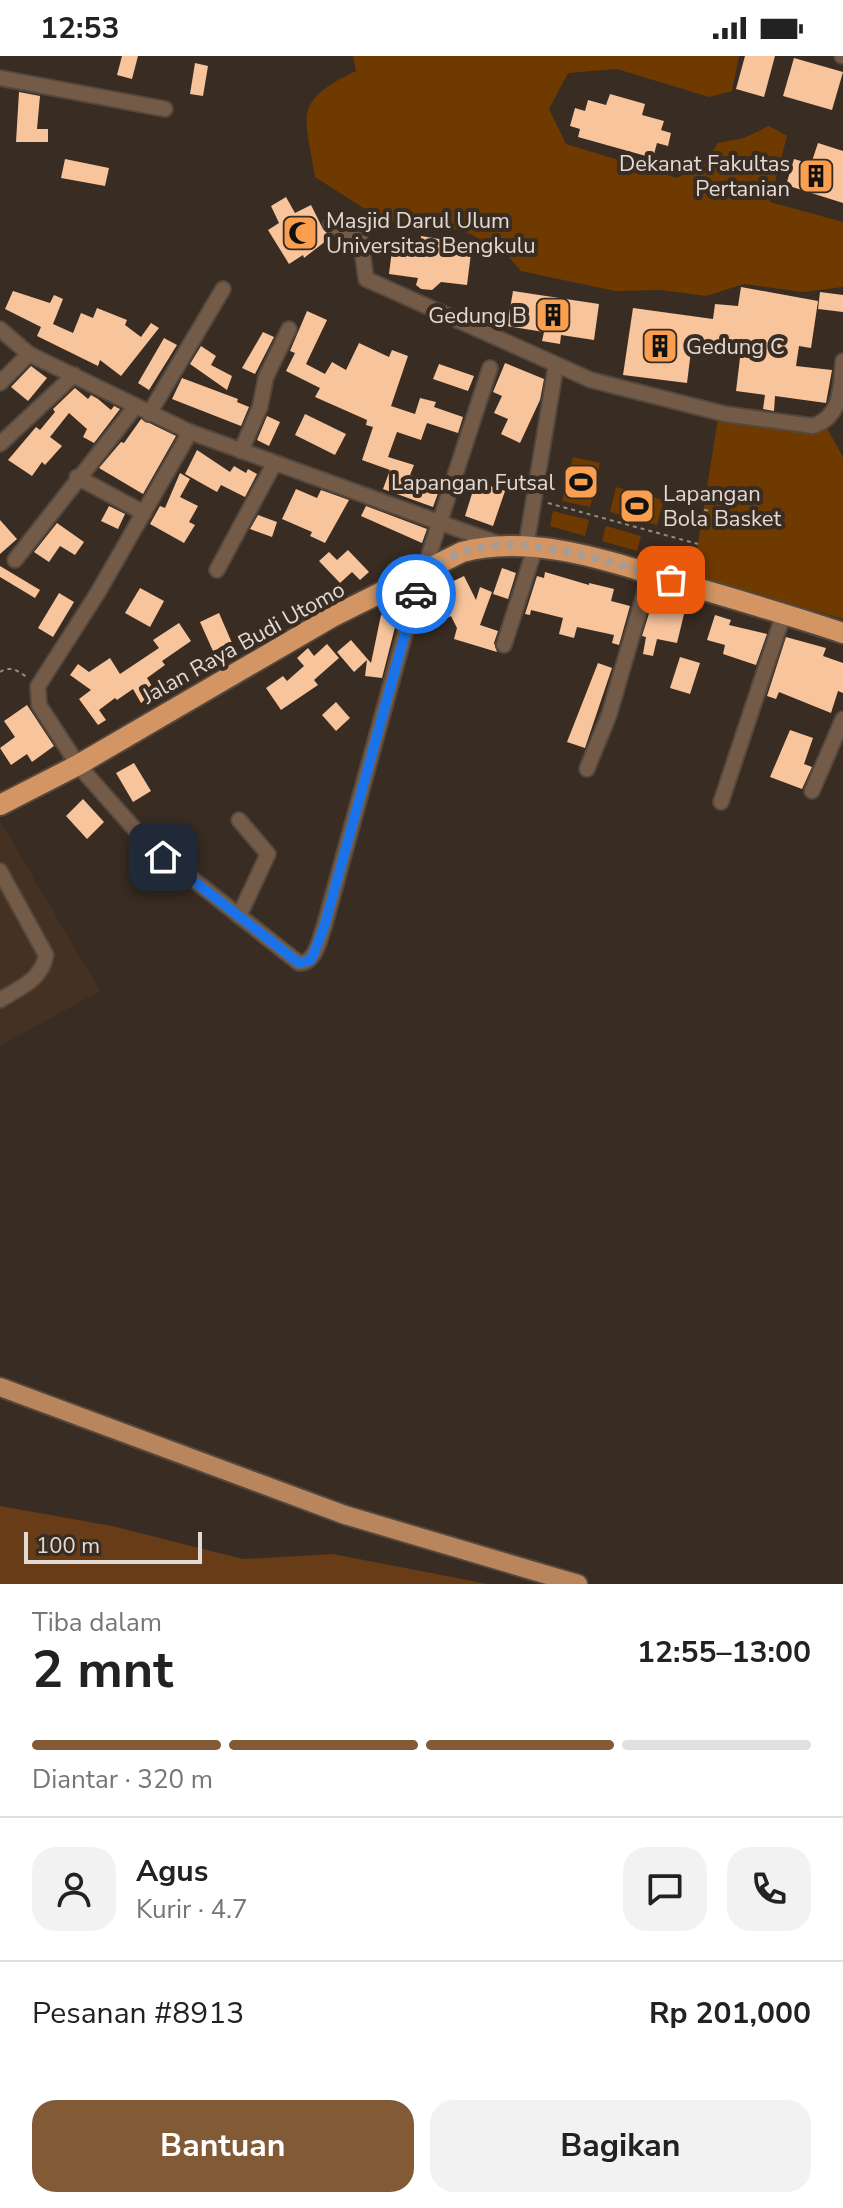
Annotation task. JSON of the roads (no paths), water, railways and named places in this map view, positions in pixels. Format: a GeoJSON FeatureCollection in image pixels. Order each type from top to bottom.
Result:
{"type":"FeatureCollection","features":[{"type":"Feature","properties":{"kind":"highway","name":"Jalan Raya Budi Utomo"},"geometry":{"type":"LineString","coordinates":[[0,805],[78,765],[292,639],[462,552],[502,545],[584,556],[843,633]]}},
{"type":"Feature","properties":{"kind":"main road"},"geometry":{"type":"LineString","coordinates":[[0,1387],[345,1515],[578,1584]]}},
{"type":"Feature","properties":{"kind":"street"},"geometry":{"type":"LineString","coordinates":[[0,78],[165,109]]}},
{"type":"Feature","properties":{"kind":"street"},"geometry":{"type":"LineString","coordinates":[[331,224],[361,242],[366,279],[591,380],[725,414],[804,427],[824,423],[833,412],[840,395],[843,361]]}},
{"type":"Feature","properties":{"kind":"street"},"geometry":{"type":"LineString","coordinates":[[149,414],[223,289]]}},
{"type":"Feature","properties":{"kind":"street"},"geometry":{"type":"LineString","coordinates":[[0,329],[29,354],[190,432],[502,545]]}},
{"type":"Feature","properties":{"kind":"street"},"geometry":{"type":"LineString","coordinates":[[241,451],[260,407],[266,377],[289,329]]}},
{"type":"Feature","properties":{"kind":"street"},"geometry":{"type":"LineString","coordinates":[[0,383],[29,354]]}},
{"type":"Feature","properties":{"kind":"street"},"geometry":{"type":"LineString","coordinates":[[504,645],[531,547],[535,500],[556,365]]}},
{"type":"Feature","properties":{"kind":"street"},"geometry":{"type":"LineString","coordinates":[[190,432],[97,594],[38,686],[39,705],[78,765],[147,843],[299,963],[311,960],[324,927],[424,572],[490,368]]}},
{"type":"Feature","properties":{"kind":"street"},"geometry":{"type":"LineString","coordinates":[[0,444],[74,375]]}},
{"type":"Feature","properties":{"kind":"street"},"geometry":{"type":"LineString","coordinates":[[15,560],[77,477],[135,407]]}},
{"type":"Feature","properties":{"kind":"street"},"geometry":{"type":"LineString","coordinates":[[217,570],[274,464]]}},
{"type":"Feature","properties":{"kind":"street"},"geometry":{"type":"LineString","coordinates":[[77,477],[144,513]]}},
{"type":"Feature","properties":{"kind":"street"},"geometry":{"type":"LineString","coordinates":[[587,769],[609,715],[650,574]]}},
{"type":"Feature","properties":{"kind":"street"},"geometry":{"type":"LineString","coordinates":[[721,802],[784,613]]}},
{"type":"Feature","properties":{"kind":"street"},"geometry":{"type":"LineString","coordinates":[[812,791],[843,719]]}},
{"type":"Feature","properties":{"kind":"street"},"geometry":{"type":"LineString","coordinates":[[239,820],[268,854],[239,916]]}},
{"type":"Feature","properties":{"kind":"street"},"geometry":{"type":"LineString","coordinates":[[0,871],[46,955],[41,970],[32,981],[0,1000]]}},
{"type":"Feature","properties":{"kind":"place","name":"Dekanat Fakultas Pertanian"},"geometry":{"type":"Point","coordinates":[816,176]}},
{"type":"Feature","properties":{"kind":"place","name":"Masjid Darul Ulum Universitas Bengkulu"},"geometry":{"type":"Point","coordinates":[300,233]}},
{"type":"Feature","properties":{"kind":"place","name":"Gedung B"},"geometry":{"type":"Point","coordinates":[553,315]}},
{"type":"Feature","properties":{"kind":"place","name":"Gedung C"},"geometry":{"type":"Point","coordinates":[660,346]}},
{"type":"Feature","properties":{"kind":"place","name":"Lapangan Futsal"},"geometry":{"type":"Point","coordinates":[581,482]}},
{"type":"Feature","properties":{"kind":"place","name":"Lapangan Bola Basket"},"geometry":{"type":"Point","coordinates":[637,506]}}]}
